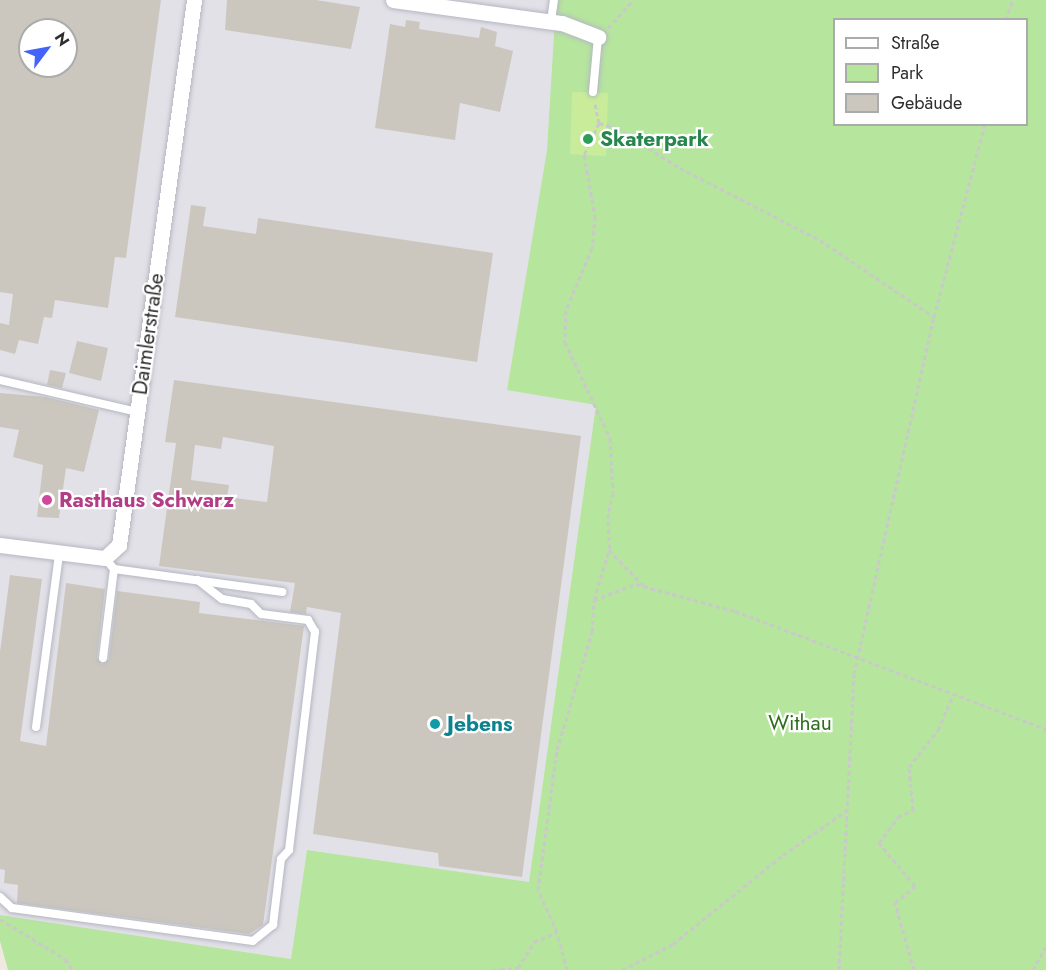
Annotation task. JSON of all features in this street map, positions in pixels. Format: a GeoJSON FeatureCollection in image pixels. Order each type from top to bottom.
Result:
{"type":"FeatureCollection","features":[{"type":"Feature","properties":{"kind":"street","name":"Daimlerstraße"},"geometry":{"type":"LineString","coordinates":[[109,564],[119,545],[194,0]]}},
{"type":"Feature","properties":{"kind":"street"},"geometry":{"type":"LineString","coordinates":[[393,0],[550,21],[598,37]]}},
{"type":"Feature","properties":{"kind":"street"},"geometry":{"type":"LineString","coordinates":[[0,545],[109,564]]}},
{"type":"Feature","properties":{"kind":"lane"},"geometry":{"type":"LineString","coordinates":[[550,21],[554,0]]}},
{"type":"Feature","properties":{"kind":"lane"},"geometry":{"type":"LineString","coordinates":[[593,93],[598,37]]}},
{"type":"Feature","properties":{"kind":"lane"},"geometry":{"type":"LineString","coordinates":[[0,380],[137,412]]}},
{"type":"Feature","properties":{"kind":"lane"},"geometry":{"type":"LineString","coordinates":[[36,727],[59,554]]}},
{"type":"Feature","properties":{"kind":"lane"},"geometry":{"type":"LineString","coordinates":[[103,658],[109,564],[282,592]]}},
{"type":"Feature","properties":{"kind":"lane"},"geometry":{"type":"LineString","coordinates":[[0,897],[12,908],[253,941],[273,925],[281,859],[289,850],[315,632],[308,620],[261,614],[251,604],[222,599],[198,580]]}},
{"type":"Feature","properties":{"kind":"path"},"geometry":{"type":"LineString","coordinates":[[598,37],[626,12],[633,0]]}},
{"type":"Feature","properties":{"kind":"path"},"geometry":{"type":"LineString","coordinates":[[1006,18],[1013,0]]}},
{"type":"Feature","properties":{"kind":"path"},"geometry":{"type":"LineString","coordinates":[[567,970],[557,932],[538,890],[558,750],[592,632],[594,600],[609,550],[608,514],[613,493],[610,438],[565,342],[566,310],[592,249],[595,216],[584,155],[599,123],[593,93]]}},
{"type":"Feature","properties":{"kind":"path"},"geometry":{"type":"LineString","coordinates":[[599,123],[617,128],[680,168],[820,240],[934,317]]}},
{"type":"Feature","properties":{"kind":"path"},"geometry":{"type":"LineString","coordinates":[[839,970],[854,675],[859,661],[934,317],[984,126]]}},
{"type":"Feature","properties":{"kind":"path"},"geometry":{"type":"LineString","coordinates":[[609,550],[644,586]]}},
{"type":"Feature","properties":{"kind":"path"},"geometry":{"type":"LineString","coordinates":[[594,600],[636,584],[735,611],[859,661],[1046,729]]}},
{"type":"Feature","properties":{"kind":"path"},"geometry":{"type":"LineString","coordinates":[[914,970],[895,903],[915,886],[879,843],[898,817],[913,810],[909,767],[938,730],[952,696]]}},
{"type":"Feature","properties":{"kind":"path"},"geometry":{"type":"LineString","coordinates":[[622,970],[673,944],[783,855],[847,810]]}},
{"type":"Feature","properties":{"kind":"path"},"geometry":{"type":"LineString","coordinates":[[0,919],[65,959],[74,970]]}},
{"type":"Feature","properties":{"kind":"path"},"geometry":{"type":"LineString","coordinates":[[493,970],[518,968],[534,942],[557,932]]}},
{"type":"Feature","properties":{"kind":"path"},"geometry":{"type":"LineString","coordinates":[[1033,970],[1046,947]]}},
{"type":"Feature","properties":{"kind":"shaded area"},"geometry":{"type":"Polygon","coordinates":[[[0,0],[556,0],[547,150],[507,390],[596,405],[529,883],[307,850],[291,959],[0,915],[0,0]]]}},
{"type":"Feature","properties":{"kind":"green space","name":"Withau"},"geometry":{"type":"Polygon","coordinates":[[[556,0],[1046,0],[1046,970],[8,970],[0,941],[0,915],[291,959],[307,850],[529,882],[596,405],[507,390],[547,150],[556,0]]]}},
{"type":"Feature","properties":{"kind":"green space","name":"Skaterpark"},"geometry":{"type":"Polygon","coordinates":[[[572,92],[608,93],[606,156],[570,154],[572,92]]]}},
{"type":"Feature","properties":{"kind":"building"},"geometry":{"type":"Polygon","coordinates":[[[0,0],[161,0],[126,258],[115,257],[108,308],[55,300],[52,318],[44,317],[38,344],[19,340],[15,354],[0,350],[0,323],[9,325],[13,294],[0,292],[0,0]]]}},
{"type":"Feature","properties":{"kind":"building"},"geometry":{"type":"Polygon","coordinates":[[[227,0],[316,0],[360,7],[351,49],[225,30],[227,0]]]}},
{"type":"Feature","properties":{"kind":"building"},"geometry":{"type":"Polygon","coordinates":[[[406,20],[420,22],[419,29],[479,38],[481,27],[497,32],[495,46],[513,51],[500,112],[460,103],[455,140],[375,128],[390,24],[405,27],[406,20]]]}},
{"type":"Feature","properties":{"kind":"building"},"geometry":{"type":"Polygon","coordinates":[[[191,205],[206,207],[203,226],[256,234],[258,218],[493,253],[477,362],[175,317],[191,205]]]}},
{"type":"Feature","properties":{"kind":"building"},"geometry":{"type":"Polygon","coordinates":[[[77,341],[108,348],[101,381],[69,373],[77,341]]]}},
{"type":"Feature","properties":{"kind":"building"},"geometry":{"type":"Polygon","coordinates":[[[50,370],[66,373],[62,388],[47,385],[50,370]]]}},
{"type":"Feature","properties":{"kind":"building","name":"Jebens"},"geometry":{"type":"Polygon","coordinates":[[[174,380],[581,436],[522,877],[439,866],[438,853],[313,834],[341,613],[307,607],[306,614],[290,612],[295,583],[159,566],[176,443],[165,442],[174,380]],[[223,437],[221,449],[195,445],[191,480],[229,485],[227,497],[267,502],[274,446],[223,437]]]}},
{"type":"Feature","properties":{"kind":"building"},"geometry":{"type":"Polygon","coordinates":[[[0,393],[45,397],[99,410],[84,472],[66,468],[59,518],[37,517],[43,465],[13,457],[19,430],[0,427],[0,393]]]}},
{"type":"Feature","properties":{"kind":"building"},"geometry":{"type":"Polygon","coordinates":[[[10,575],[42,579],[20,741],[46,746],[66,583],[105,589],[97,657],[102,664],[109,659],[117,591],[200,602],[199,613],[304,626],[263,925],[249,934],[17,903],[18,885],[4,883],[5,870],[0,869],[0,652],[10,575]]]}},
{"type":"Feature","properties":{"kind":"place","name":"Skaterpark"},"geometry":{"type":"Point","coordinates":[588,139]}},
{"type":"Feature","properties":{"kind":"place","name":"Rasthaus Schwarz"},"geometry":{"type":"Point","coordinates":[47,500]}},
{"type":"Feature","properties":{"kind":"place","name":"Jebens"},"geometry":{"type":"Point","coordinates":[435,724]}}]}
